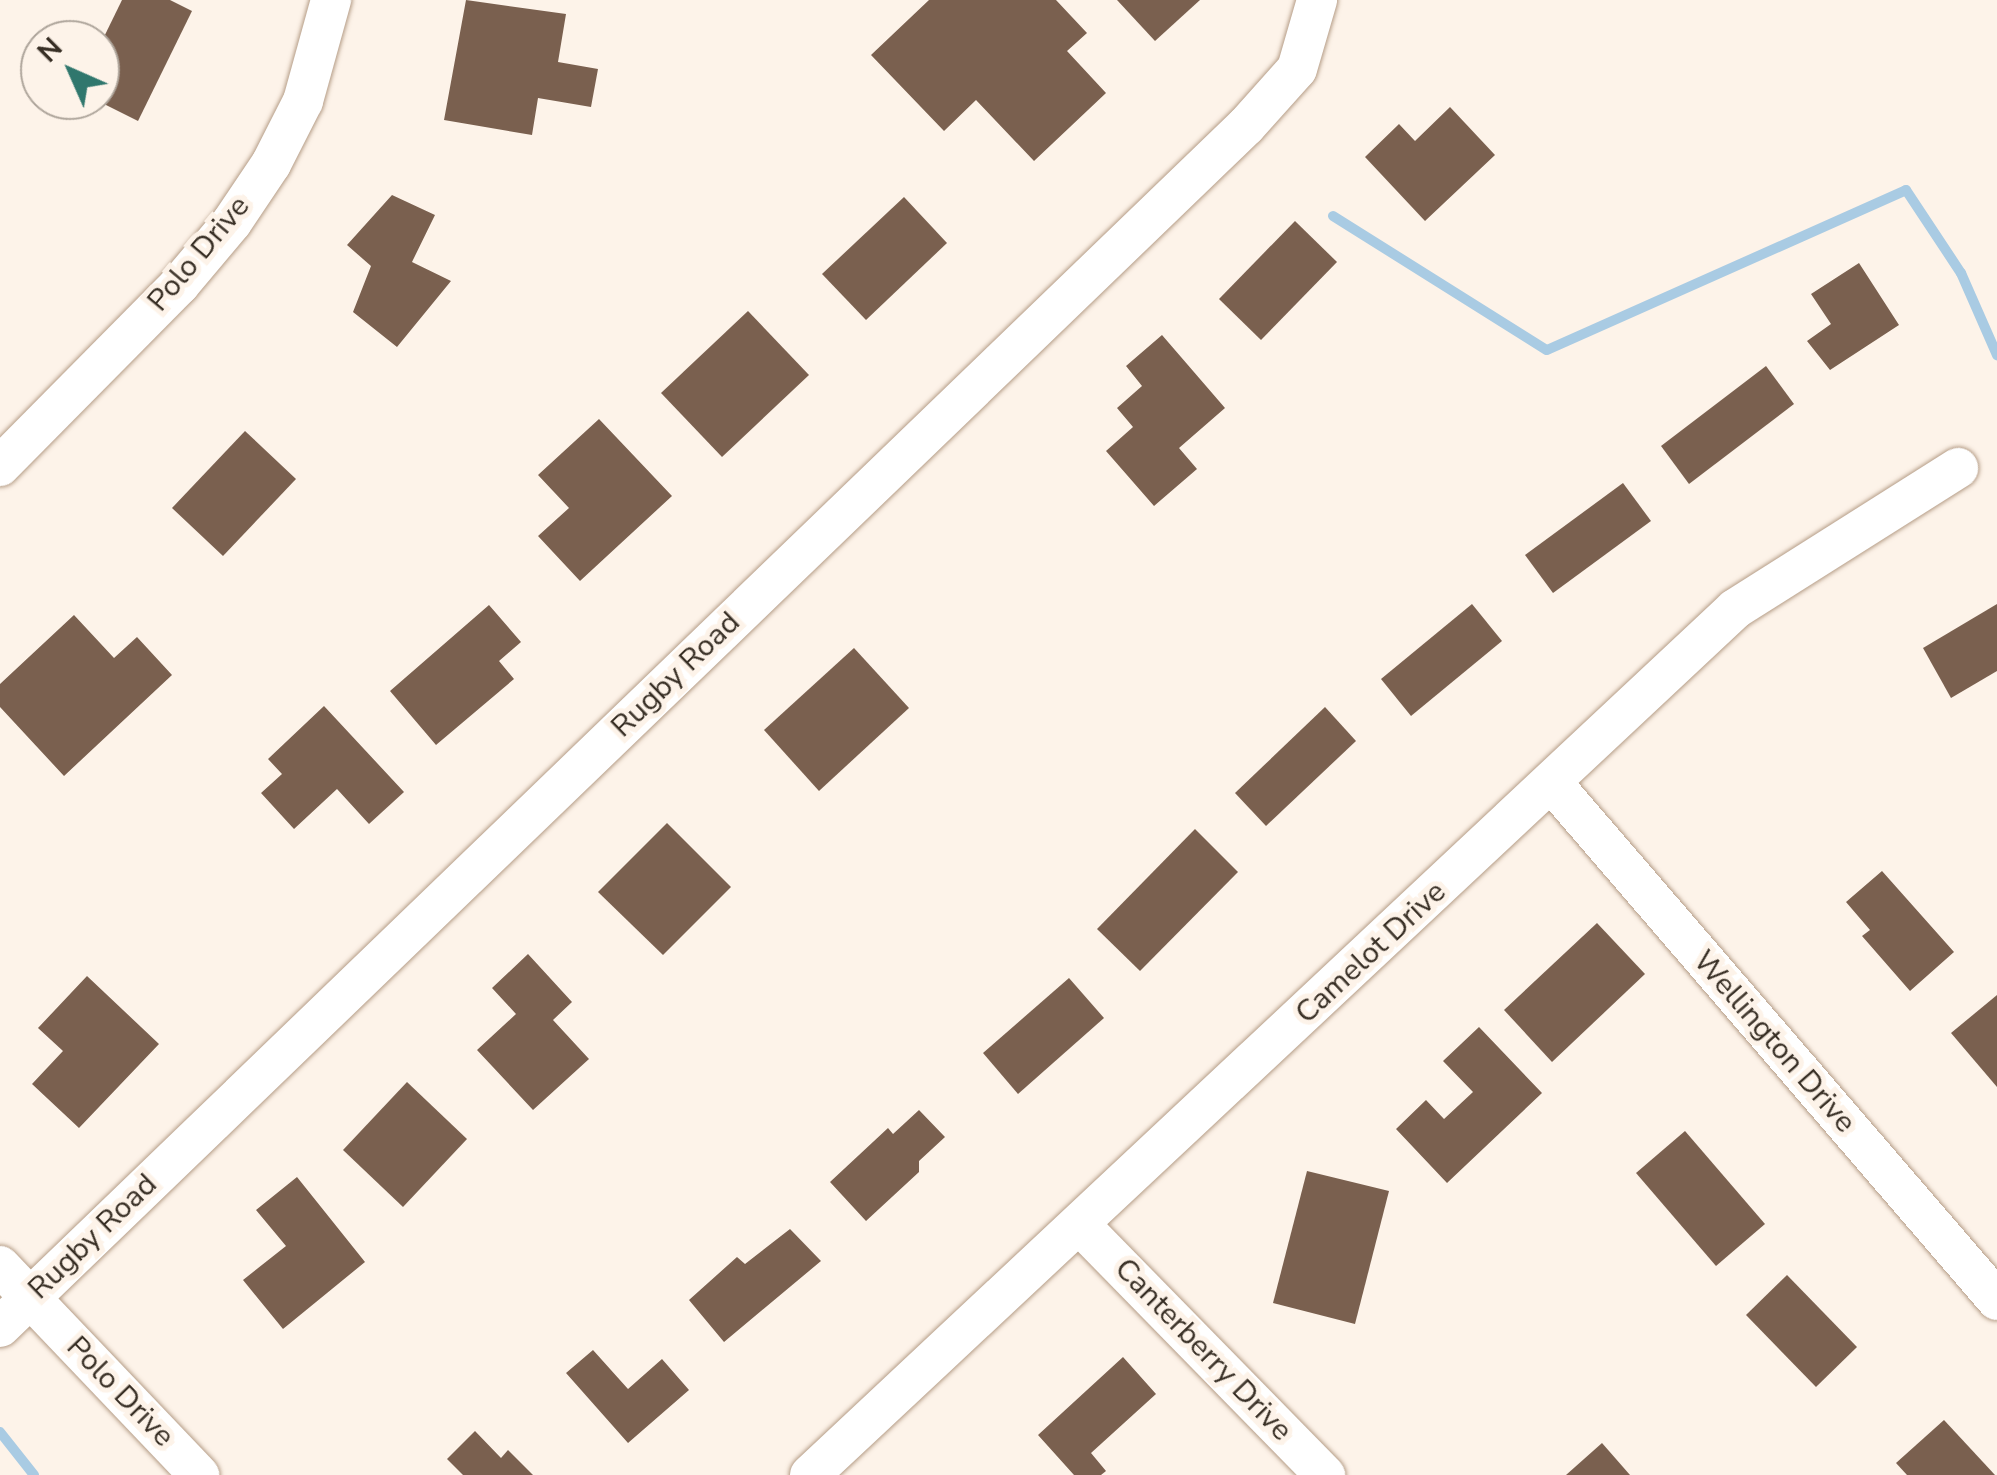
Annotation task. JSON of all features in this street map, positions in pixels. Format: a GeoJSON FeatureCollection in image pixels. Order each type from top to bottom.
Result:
{"type":"FeatureCollection","features":[{"type":"Feature","properties":{"kind":"street","name":"Polo Drive"},"geometry":{"type":"LineString","coordinates":[[0,466],[179,285],[232,222],[271,164],[303,101],[330,0]]}},
{"type":"Feature","properties":{"kind":"street","name":"Rugby Road"},"geometry":{"type":"LineString","coordinates":[[0,1326],[1246,126],[1296,68],[1317,0]]}},
{"type":"Feature","properties":{"kind":"street","name":"Camelot Drive"},"geometry":{"type":"LineString","coordinates":[[810,1475],[1081,1226],[1735,609],[1958,468]]}},
{"type":"Feature","properties":{"kind":"street","name":"Wellington Drive"},"geometry":{"type":"LineString","coordinates":[[1552,783],[1994,1291]]}},
{"type":"Feature","properties":{"kind":"street","name":"Canterberry Drive"},"geometry":{"type":"LineString","coordinates":[[1081,1226],[1325,1475]]}},
{"type":"Feature","properties":{"kind":"street","name":"Polo Drive"},"geometry":{"type":"LineString","coordinates":[[0,1266],[200,1475]]}},
{"type":"Feature","properties":{"kind":"building"},"geometry":{"type":"Polygon","coordinates":[[[122,0],[170,0],[192,11],[138,121],[120,112],[120,20],[112,20],[122,0]]]}},
{"type":"Feature","properties":{"kind":"building"},"geometry":{"type":"Polygon","coordinates":[[[466,0],[566,14],[558,62],[598,69],[591,107],[538,98],[532,135],[444,120],[466,0]]]}},
{"type":"Feature","properties":{"kind":"building"},"geometry":{"type":"Polygon","coordinates":[[[929,0],[1056,0],[1087,33],[1067,51],[1106,93],[1034,161],[976,100],[944,131],[871,55],[929,0]]]}},
{"type":"Feature","properties":{"kind":"building"},"geometry":{"type":"Polygon","coordinates":[[[1117,0],[1200,0],[1155,41],[1117,0]]]}},
{"type":"Feature","properties":{"kind":"building"},"geometry":{"type":"Polygon","coordinates":[[[1450,107],[1495,155],[1425,221],[1365,157],[1399,124],[1415,141],[1450,107]]]}},
{"type":"Feature","properties":{"kind":"building"},"geometry":{"type":"Polygon","coordinates":[[[392,195],[435,215],[412,262],[451,281],[397,347],[353,312],[371,266],[347,245],[392,195]]]}},
{"type":"Feature","properties":{"kind":"building"},"geometry":{"type":"Polygon","coordinates":[[[904,197],[947,243],[866,320],[822,274],[904,197]]]}},
{"type":"Feature","properties":{"kind":"building"},"geometry":{"type":"Polygon","coordinates":[[[1295,221],[1337,262],[1261,340],[1219,299],[1295,221]]]}},
{"type":"Feature","properties":{"kind":"building"},"geometry":{"type":"Polygon","coordinates":[[[1859,263],[1899,325],[1830,370],[1807,341],[1831,324],[1811,294],[1859,263]]]}},
{"type":"Feature","properties":{"kind":"building"},"geometry":{"type":"Polygon","coordinates":[[[748,311],[809,375],[722,457],[661,393],[748,311]]]}},
{"type":"Feature","properties":{"kind":"building"},"geometry":{"type":"Polygon","coordinates":[[[1162,335],[1225,408],[1179,448],[1197,469],[1154,506],[1106,451],[1133,427],[1117,408],[1142,386],[1126,366],[1162,335]]]}},
{"type":"Feature","properties":{"kind":"building"},"geometry":{"type":"Polygon","coordinates":[[[1766,366],[1794,404],[1689,484],[1661,446],[1766,366]]]}},
{"type":"Feature","properties":{"kind":"building"},"geometry":{"type":"Polygon","coordinates":[[[599,419],[672,496],[580,581],[538,536],[569,508],[538,475],[599,419]]]}},
{"type":"Feature","properties":{"kind":"building"},"geometry":{"type":"Polygon","coordinates":[[[245,431],[296,479],[223,556],[172,508],[245,431]]]}},
{"type":"Feature","properties":{"kind":"building"},"geometry":{"type":"Polygon","coordinates":[[[1623,483],[1651,521],[1553,593],[1525,555],[1623,483]]]}},
{"type":"Feature","properties":{"kind":"building"},"geometry":{"type":"Polygon","coordinates":[[[1472,604],[1502,641],[1411,716],[1381,679],[1472,604]]]}},
{"type":"Feature","properties":{"kind":"building"},"geometry":{"type":"Polygon","coordinates":[[[1997,604],[1997,671],[1951,698],[1923,648],[1997,604]]]}},
{"type":"Feature","properties":{"kind":"building"},"geometry":{"type":"Polygon","coordinates":[[[489,605],[521,642],[499,661],[514,679],[436,745],[390,691],[489,605]]]}},
{"type":"Feature","properties":{"kind":"building"},"geometry":{"type":"Polygon","coordinates":[[[74,615],[114,658],[137,637],[172,675],[64,776],[0,707],[0,684],[74,615]]]}},
{"type":"Feature","properties":{"kind":"building"},"geometry":{"type":"Polygon","coordinates":[[[854,648],[909,708],[819,791],[764,730],[854,648]]]}},
{"type":"Feature","properties":{"kind":"building"},"geometry":{"type":"Polygon","coordinates":[[[324,706],[404,792],[369,824],[337,789],[294,829],[261,793],[282,774],[268,759],[324,706]]]}},
{"type":"Feature","properties":{"kind":"building"},"geometry":{"type":"Polygon","coordinates":[[[1325,707],[1356,741],[1266,826],[1235,793],[1325,707]]]}},
{"type":"Feature","properties":{"kind":"building"},"geometry":{"type":"Polygon","coordinates":[[[667,823],[731,887],[663,955],[598,892],[667,823]]]}},
{"type":"Feature","properties":{"kind":"building"},"geometry":{"type":"Polygon","coordinates":[[[1195,829],[1238,872],[1140,971],[1097,929],[1195,829]]]}},
{"type":"Feature","properties":{"kind":"building"},"geometry":{"type":"Polygon","coordinates":[[[1882,871],[1954,952],[1910,991],[1862,936],[1870,930],[1846,902],[1882,871]]]}},
{"type":"Feature","properties":{"kind":"building"},"geometry":{"type":"Polygon","coordinates":[[[1597,923],[1645,974],[1552,1062],[1504,1010],[1597,923]]]}},
{"type":"Feature","properties":{"kind":"building"},"geometry":{"type":"Polygon","coordinates":[[[528,954],[572,1002],[553,1020],[589,1059],[533,1110],[477,1050],[516,1014],[492,988],[528,954]]]}},
{"type":"Feature","properties":{"kind":"building"},"geometry":{"type":"Polygon","coordinates":[[[87,976],[159,1044],[79,1128],[32,1084],[63,1051],[38,1028],[87,976]]]}},
{"type":"Feature","properties":{"kind":"building"},"geometry":{"type":"Polygon","coordinates":[[[1069,978],[1104,1018],[1018,1094],[983,1053],[1069,978]]]}},
{"type":"Feature","properties":{"kind":"building"},"geometry":{"type":"Polygon","coordinates":[[[1997,995],[1997,1087],[1951,1033],[1997,995]]]}},
{"type":"Feature","properties":{"kind":"building"},"geometry":{"type":"Polygon","coordinates":[[[1479,1027],[1542,1093],[1447,1183],[1396,1129],[1426,1100],[1444,1119],[1473,1092],[1443,1061],[1479,1027]]]}},
{"type":"Feature","properties":{"kind":"building"},"geometry":{"type":"Polygon","coordinates":[[[407,1082],[467,1139],[403,1207],[343,1150],[407,1082]]]}},
{"type":"Feature","properties":{"kind":"building"},"geometry":{"type":"Polygon","coordinates":[[[919,1110],[945,1137],[919,1161],[919,1172],[866,1221],[830,1182],[888,1128],[893,1134],[919,1110]]]}},
{"type":"Feature","properties":{"kind":"building"},"geometry":{"type":"Polygon","coordinates":[[[1685,1131],[1765,1224],[1716,1266],[1636,1173],[1685,1131]]]}},
{"type":"Feature","properties":{"kind":"building"},"geometry":{"type":"Polygon","coordinates":[[[1307,1171],[1389,1191],[1355,1324],[1273,1303],[1307,1171]]]}},
{"type":"Feature","properties":{"kind":"building"},"geometry":{"type":"Polygon","coordinates":[[[297,1177],[365,1262],[283,1329],[243,1280],[286,1246],[256,1210],[297,1177]]]}},
{"type":"Feature","properties":{"kind":"building"},"geometry":{"type":"Polygon","coordinates":[[[790,1229],[821,1261],[724,1342],[689,1300],[737,1257],[745,1264],[790,1229]]]}},
{"type":"Feature","properties":{"kind":"building"},"geometry":{"type":"Polygon","coordinates":[[[1787,1275],[1857,1347],[1816,1387],[1746,1315],[1787,1275]]]}},
{"type":"Feature","properties":{"kind":"building"},"geometry":{"type":"Polygon","coordinates":[[[593,1350],[628,1389],[662,1359],[689,1390],[628,1443],[566,1373],[593,1350]]]}},
{"type":"Feature","properties":{"kind":"building"},"geometry":{"type":"Polygon","coordinates":[[[1123,1357],[1156,1394],[1091,1453],[1106,1471],[1101,1475],[1074,1475],[1038,1435],[1123,1357]]]}},
{"type":"Feature","properties":{"kind":"building"},"geometry":{"type":"Polygon","coordinates":[[[1944,1420],[1995,1475],[1907,1475],[1896,1463],[1944,1420]]]}},
{"type":"Feature","properties":{"kind":"building"},"geometry":{"type":"Polygon","coordinates":[[[475,1431],[501,1458],[508,1450],[533,1475],[463,1475],[447,1459],[475,1431]]]}},
{"type":"Feature","properties":{"kind":"building"},"geometry":{"type":"Polygon","coordinates":[[[1602,1443],[1630,1475],[1566,1475],[1602,1443]]]}},
{"type":"Feature","properties":{"kind":"waterway"},"geometry":{"type":"LineString","coordinates":[[1333,216],[1547,350],[1906,190],[1961,273],[1997,355]]}},
{"type":"Feature","properties":{"kind":"waterway"},"geometry":{"type":"LineString","coordinates":[[0,1432],[34,1475]]}}]}
